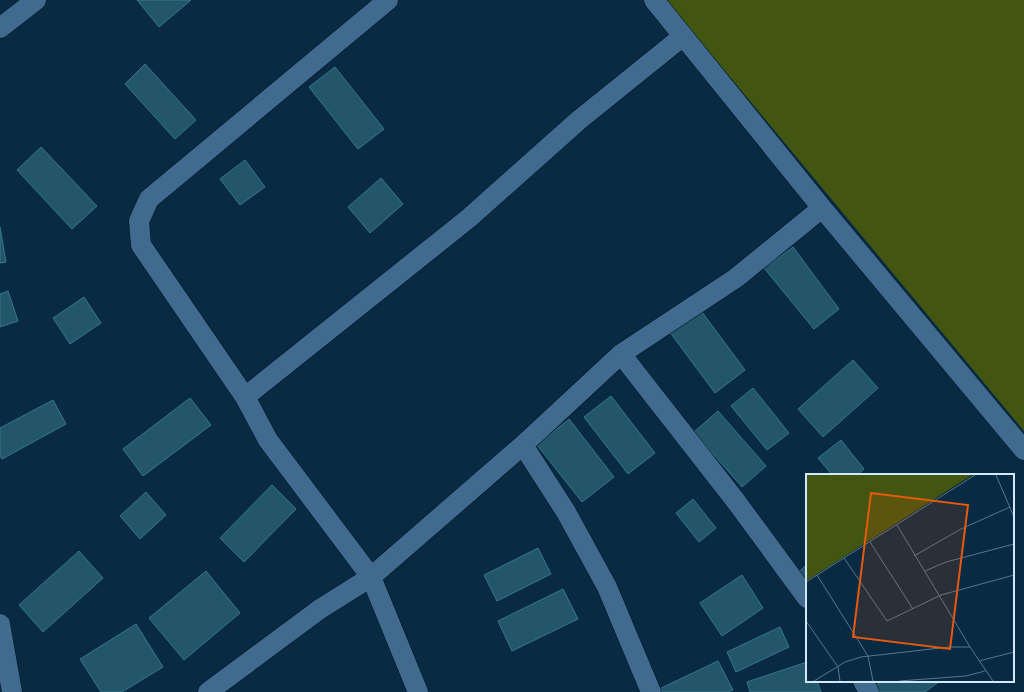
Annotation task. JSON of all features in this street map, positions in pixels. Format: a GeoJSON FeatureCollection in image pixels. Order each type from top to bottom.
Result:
{"type":"FeatureCollection","features":[{"type":"Feature","properties":{"kind":"street"},"geometry":{"type":"LineString","coordinates":[[0,28],[36,0]]}},
{"type":"Feature","properties":{"kind":"street"},"geometry":{"type":"LineString","coordinates":[[388,0],[149,199],[139,221],[141,245],[245,396],[268,440],[371,577],[418,692]]}},
{"type":"Feature","properties":{"kind":"street"},"geometry":{"type":"LineString","coordinates":[[654,0],[682,37],[822,208],[1024,450]]}},
{"type":"Feature","properties":{"kind":"street"},"geometry":{"type":"LineString","coordinates":[[245,396],[469,218],[579,120],[682,37]]}},
{"type":"Feature","properties":{"kind":"street"},"geometry":{"type":"LineString","coordinates":[[208,692],[320,609],[371,577],[523,445],[621,354],[736,278],[822,208]]}},
{"type":"Feature","properties":{"kind":"street"},"geometry":{"type":"LineString","coordinates":[[621,354],[735,500],[806,597]]}},
{"type":"Feature","properties":{"kind":"street"},"geometry":{"type":"LineString","coordinates":[[523,445],[566,512],[606,587],[651,692]]}},
{"type":"Feature","properties":{"kind":"street"},"geometry":{"type":"LineString","coordinates":[[0,624],[12,692]]}},
{"type":"Feature","properties":{"kind":"street"},"geometry":{"type":"LineString","coordinates":[[864,682],[869,692]]}},
{"type":"Feature","properties":{"kind":"green space"},"geometry":{"type":"Polygon","coordinates":[[[666,0],[1024,0],[1024,431],[666,0]]]}},
{"type":"Feature","properties":{"kind":"building"},"geometry":{"type":"Polygon","coordinates":[[[137,0],[191,0],[159,27],[137,0]]]}},
{"type":"Feature","properties":{"kind":"building"},"geometry":{"type":"Polygon","coordinates":[[[145,64],[196,120],[175,139],[125,84],[145,64]]]}},
{"type":"Feature","properties":{"kind":"building"},"geometry":{"type":"Polygon","coordinates":[[[335,67],[384,129],[358,149],[309,87],[335,67]]]}},
{"type":"Feature","properties":{"kind":"building"},"geometry":{"type":"Polygon","coordinates":[[[41,147],[97,206],[72,229],[17,170],[41,147]]]}},
{"type":"Feature","properties":{"kind":"building"},"geometry":{"type":"Polygon","coordinates":[[[245,160],[265,187],[240,205],[220,179],[245,160]]]}},
{"type":"Feature","properties":{"kind":"building"},"geometry":{"type":"Polygon","coordinates":[[[381,178],[403,204],[370,233],[348,207],[381,178]]]}},
{"type":"Feature","properties":{"kind":"building"},"geometry":{"type":"Polygon","coordinates":[[[0,227],[6,262],[0,263],[0,227]]]}},
{"type":"Feature","properties":{"kind":"building"},"geometry":{"type":"Polygon","coordinates":[[[793,247],[839,309],[814,329],[764,268],[793,247]]]}},
{"type":"Feature","properties":{"kind":"building"},"geometry":{"type":"Polygon","coordinates":[[[8,291],[18,321],[0,327],[0,294],[8,291]]]}},
{"type":"Feature","properties":{"kind":"building"},"geometry":{"type":"Polygon","coordinates":[[[84,297],[101,323],[70,344],[53,318],[84,297]]]}},
{"type":"Feature","properties":{"kind":"building"},"geometry":{"type":"Polygon","coordinates":[[[699,308],[745,370],[715,393],[669,331],[699,308]]]}},
{"type":"Feature","properties":{"kind":"building"},"geometry":{"type":"Polygon","coordinates":[[[853,360],[878,388],[823,437],[798,409],[853,360]]]}},
{"type":"Feature","properties":{"kind":"building"},"geometry":{"type":"Polygon","coordinates":[[[753,388],[789,433],[767,450],[731,406],[753,388]]]}},
{"type":"Feature","properties":{"kind":"building"},"geometry":{"type":"Polygon","coordinates":[[[611,396],[655,453],[628,474],[584,417],[611,396]]]}},
{"type":"Feature","properties":{"kind":"building"},"geometry":{"type":"Polygon","coordinates":[[[190,398],[211,425],[143,476],[123,449],[190,398]]]}},
{"type":"Feature","properties":{"kind":"building"},"geometry":{"type":"Polygon","coordinates":[[[53,400],[66,424],[2,459],[0,456],[0,428],[53,400]]]}},
{"type":"Feature","properties":{"kind":"building"},"geometry":{"type":"Polygon","coordinates":[[[718,411],[766,466],[742,487],[694,432],[718,411]]]}},
{"type":"Feature","properties":{"kind":"building"},"geometry":{"type":"Polygon","coordinates":[[[569,419],[614,477],[582,502],[537,445],[569,419]]]}},
{"type":"Feature","properties":{"kind":"building"},"geometry":{"type":"Polygon","coordinates":[[[841,440],[864,469],[858,474],[831,474],[818,458],[841,440]]]}},
{"type":"Feature","properties":{"kind":"building"},"geometry":{"type":"Polygon","coordinates":[[[272,485],[296,509],[244,562],[220,538],[272,485]]]}},
{"type":"Feature","properties":{"kind":"building"},"geometry":{"type":"Polygon","coordinates":[[[146,492],[166,515],[140,539],[120,516],[146,492]]]}},
{"type":"Feature","properties":{"kind":"building"},"geometry":{"type":"Polygon","coordinates":[[[693,499],[716,528],[699,542],[676,513],[693,499]]]}},
{"type":"Feature","properties":{"kind":"building"},"geometry":{"type":"Polygon","coordinates":[[[538,548],[551,574],[497,601],[484,575],[538,548]]]}},
{"type":"Feature","properties":{"kind":"building"},"geometry":{"type":"Polygon","coordinates":[[[79,551],[103,578],[43,632],[19,605],[79,551]]]}},
{"type":"Feature","properties":{"kind":"building"},"geometry":{"type":"Polygon","coordinates":[[[806,565],[806,584],[797,574],[806,565]]]}},
{"type":"Feature","properties":{"kind":"building"},"geometry":{"type":"Polygon","coordinates":[[[206,571],[240,613],[184,660],[149,618],[206,571]]]}},
{"type":"Feature","properties":{"kind":"building"},"geometry":{"type":"Polygon","coordinates":[[[742,575],[763,608],[722,636],[700,603],[742,575]]]}},
{"type":"Feature","properties":{"kind":"building"},"geometry":{"type":"Polygon","coordinates":[[[563,589],[578,619],[512,651],[498,621],[563,589]]]}},
{"type":"Feature","properties":{"kind":"building"},"geometry":{"type":"Polygon","coordinates":[[[136,624],[163,667],[122,692],[101,692],[80,659],[136,624]]]}},
{"type":"Feature","properties":{"kind":"building"},"geometry":{"type":"Polygon","coordinates":[[[780,627],[789,647],[736,672],[727,652],[780,627]]]}},
{"type":"Feature","properties":{"kind":"building"},"geometry":{"type":"Polygon","coordinates":[[[718,661],[733,690],[728,692],[655,692],[655,691],[718,661]]]}},
{"type":"Feature","properties":{"kind":"building"},"geometry":{"type":"Polygon","coordinates":[[[806,662],[806,682],[817,682],[821,692],[750,692],[747,682],[806,662]]]}},
{"type":"Feature","properties":{"kind":"building"},"geometry":{"type":"Polygon","coordinates":[[[881,682],[939,682],[925,692],[876,692],[873,688],[881,682]]]}}]}
